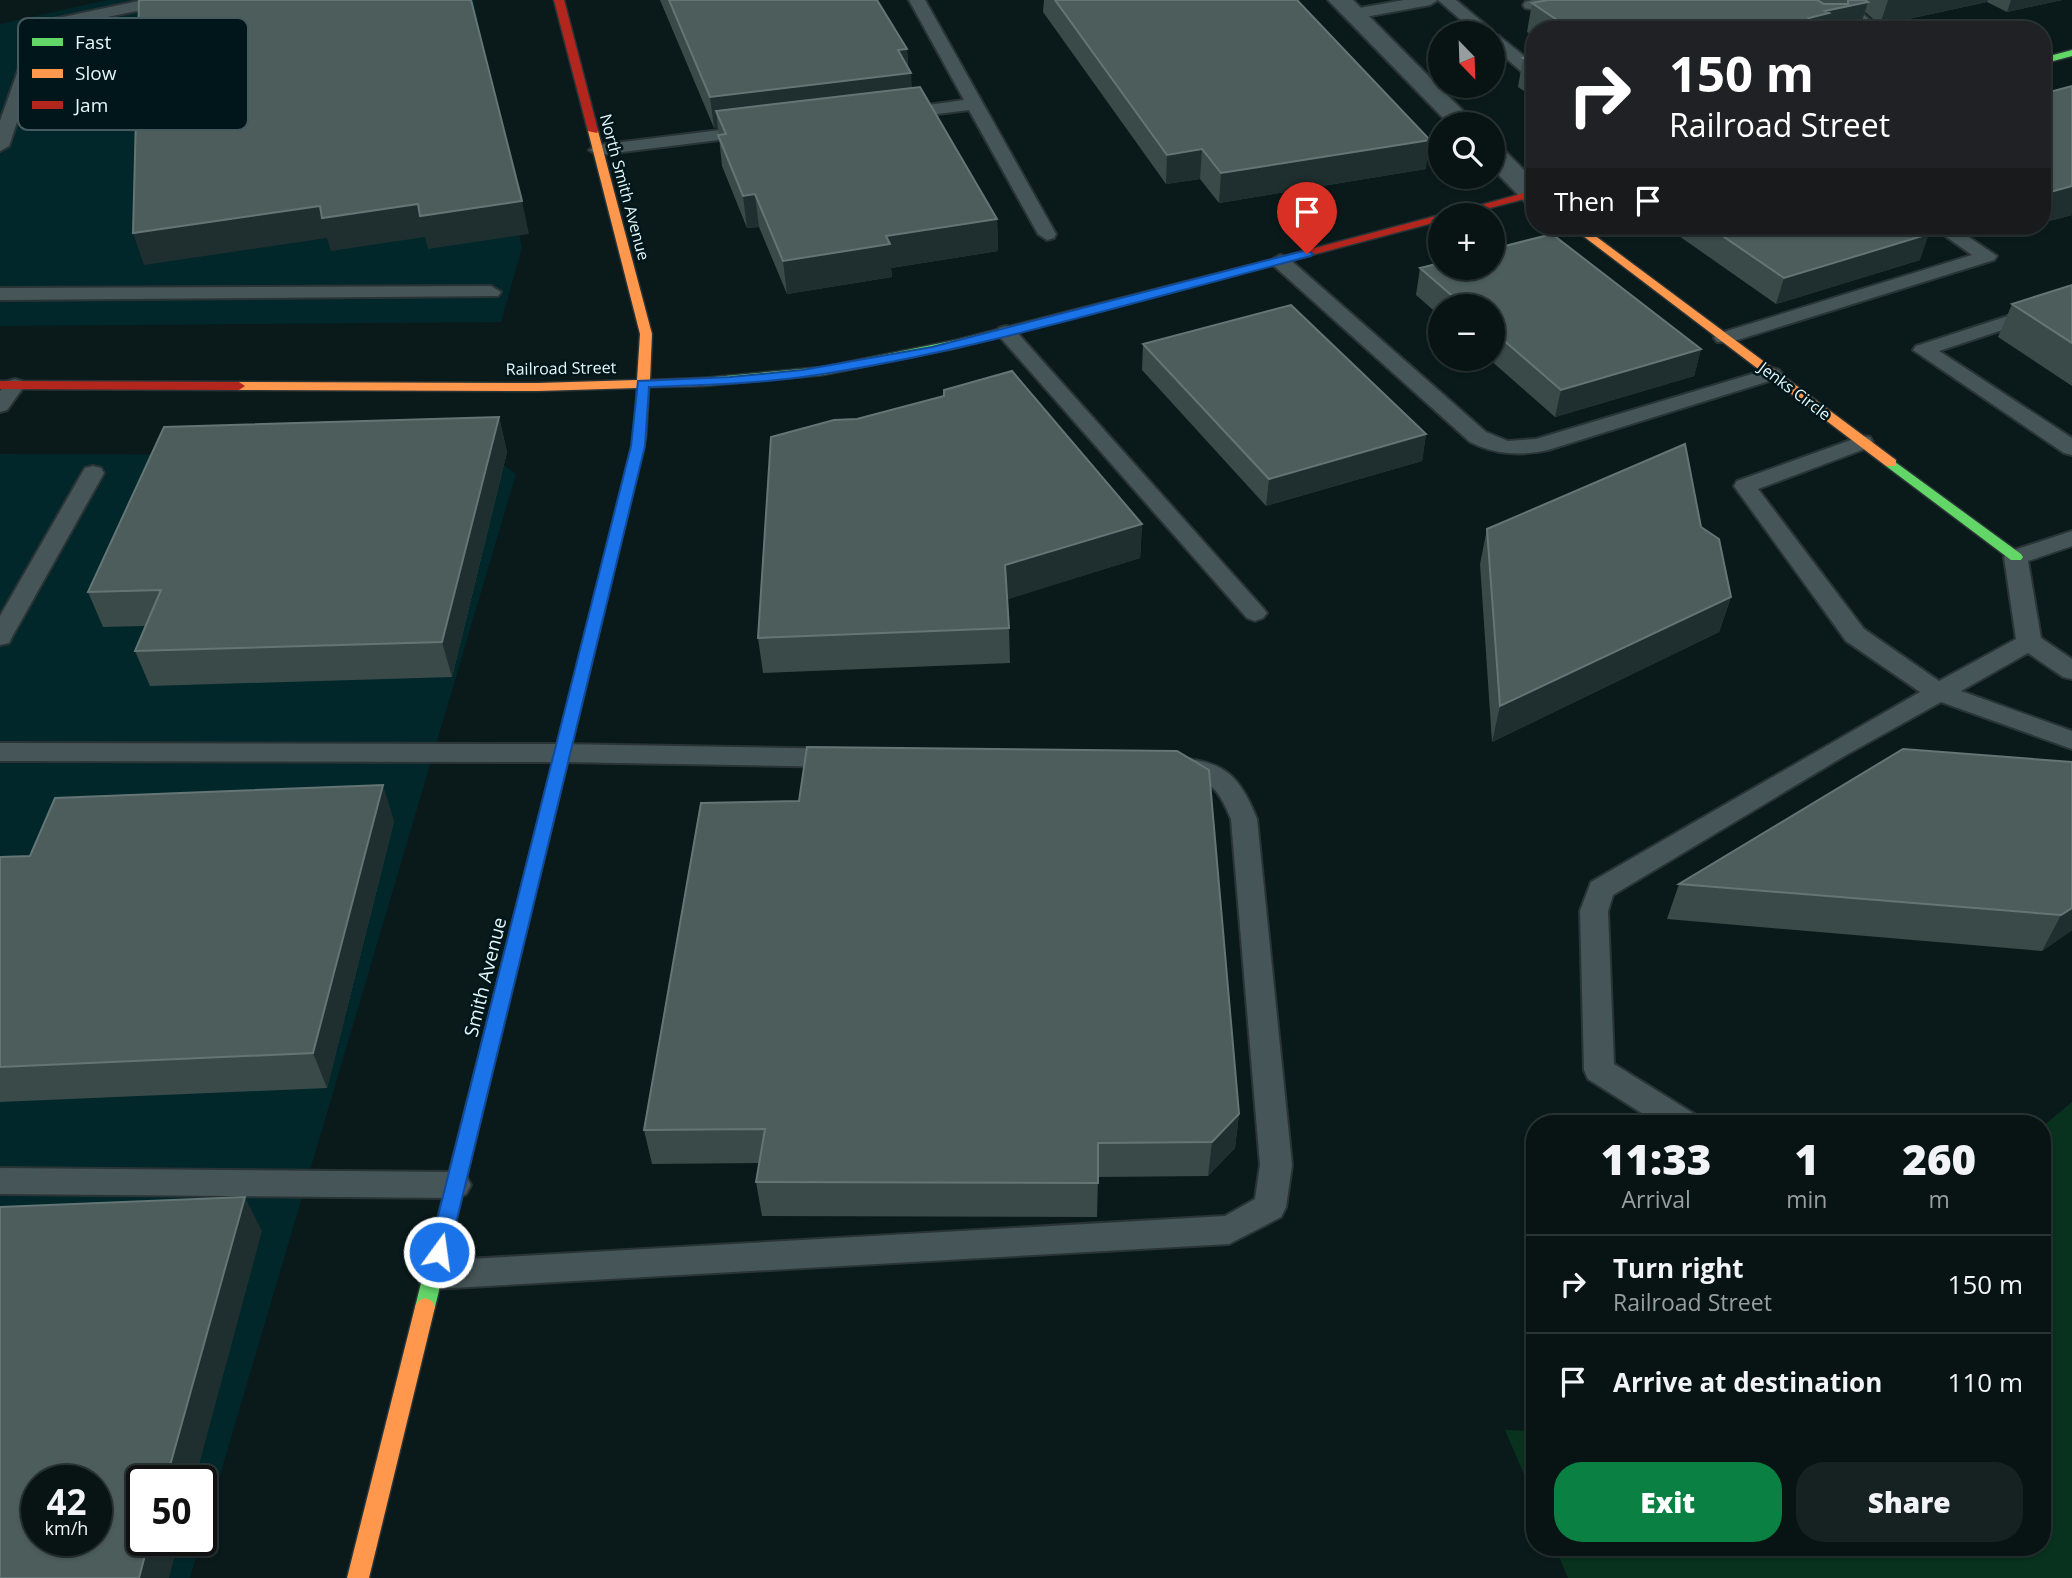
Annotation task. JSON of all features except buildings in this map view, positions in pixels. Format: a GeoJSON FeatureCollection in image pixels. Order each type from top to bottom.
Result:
{"type":"FeatureCollection","features":[{"type":"Feature","properties":{"kind":"main road","name":"North Smith Avenue"},"geometry":{"type":"LineString","coordinates":[[559,0],[646,334],[643,383]]}},
{"type":"Feature","properties":{"kind":"main road"},"geometry":{"type":"LineString","coordinates":[[2051,59],[2072,53]]}},
{"type":"Feature","properties":{"kind":"main road"},"geometry":{"type":"LineString","coordinates":[[1498,203],[1526,196]]}},
{"type":"Feature","properties":{"kind":"main road","name":"Railroad Street"},"geometry":{"type":"LineString","coordinates":[[7,385],[538,387],[730,381],[823,371],[932,350],[1006,332],[1428,221]]}},
{"type":"Feature","properties":{"kind":"main road","name":"Jenks Circle"},"geometry":{"type":"LineString","coordinates":[[1587,235],[2016,557]]}},
{"type":"Feature","properties":{"kind":"main road","name":"Smith Avenue"},"geometry":{"type":"LineString","coordinates":[[358,1578],[638,446],[643,383]]}},
{"type":"Feature","properties":{"kind":"street"},"geometry":{"type":"LineString","coordinates":[[1347,7],[1451,112]]}},
{"type":"Feature","properties":{"kind":"street"},"geometry":{"type":"LineString","coordinates":[[1505,166],[1526,186]]}},
{"type":"Feature","properties":{"kind":"lane"},"geometry":{"type":"LineString","coordinates":[[79,18],[166,0]]}},
{"type":"Feature","properties":{"kind":"lane"},"geometry":{"type":"LineString","coordinates":[[917,0],[1047,234]]}},
{"type":"Feature","properties":{"kind":"lane"},"geometry":{"type":"LineString","coordinates":[[1347,7],[1430,0]]}},
{"type":"Feature","properties":{"kind":"lane"},"geometry":{"type":"LineString","coordinates":[[1446,0],[1471,21]]}},
{"type":"Feature","properties":{"kind":"lane"},"geometry":{"type":"LineString","coordinates":[[1531,5],[1552,0]]}},
{"type":"Feature","properties":{"kind":"lane"},"geometry":{"type":"LineString","coordinates":[[1837,0],[1862,21]]}},
{"type":"Feature","properties":{"kind":"lane"},"geometry":{"type":"LineString","coordinates":[[1505,49],[1526,66]]}},
{"type":"Feature","properties":{"kind":"lane"},"geometry":{"type":"LineString","coordinates":[[0,146],[18,93]]}},
{"type":"Feature","properties":{"kind":"lane"},"geometry":{"type":"LineString","coordinates":[[881,116],[975,104]]}},
{"type":"Feature","properties":{"kind":"lane"},"geometry":{"type":"LineString","coordinates":[[598,150],[773,129]]}},
{"type":"Feature","properties":{"kind":"lane"},"geometry":{"type":"LineString","coordinates":[[1724,338],[1987,256],[1954,235]]}},
{"type":"Feature","properties":{"kind":"lane"},"geometry":{"type":"LineString","coordinates":[[1280,261],[1478,437],[1510,449],[1540,445],[1772,374]]}},
{"type":"Feature","properties":{"kind":"lane"},"geometry":{"type":"LineString","coordinates":[[0,294],[491,292]]}},
{"type":"Feature","properties":{"kind":"lane"},"geometry":{"type":"LineString","coordinates":[[2072,301],[1923,350],[2072,449]]}},
{"type":"Feature","properties":{"kind":"lane"},"geometry":{"type":"LineString","coordinates":[[1006,332],[1255,613]]}},
{"type":"Feature","properties":{"kind":"lane"},"geometry":{"type":"LineString","coordinates":[[0,406],[7,385]]}},
{"type":"Feature","properties":{"kind":"lane"},"geometry":{"type":"LineString","coordinates":[[1862,442],[1745,486],[1855,635],[1938,692],[2072,740]]}},
{"type":"Feature","properties":{"kind":"lane"},"geometry":{"type":"LineString","coordinates":[[0,637],[93,474]]}},
{"type":"Feature","properties":{"kind":"lane"},"geometry":{"type":"LineString","coordinates":[[2072,538],[2016,557],[2029,642],[2072,671]]}},
{"type":"Feature","properties":{"kind":"lane"},"geometry":{"type":"LineString","coordinates":[[1671,1115],[1599,1070],[1594,911],[1601,889],[1938,692],[2029,642]]}},
{"type":"Feature","properties":{"kind":"lane"},"geometry":{"type":"LineString","coordinates":[[0,752],[862,758]]}},
{"type":"Feature","properties":{"kind":"lane"},"geometry":{"type":"LineString","coordinates":[[433,1275],[1228,1230],[1270,1207],[1276,1165],[1244,819],[1233,790],[1203,767],[1149,766]]}},
{"type":"Feature","properties":{"kind":"lane"},"geometry":{"type":"LineString","coordinates":[[0,1181],[455,1185]]}},
{"type":"Feature","properties":{"kind":"shaded area"},"geometry":{"type":"Polygon","coordinates":[[[107,0],[474,0],[522,248],[501,322],[0,326],[0,24],[18,20],[18,130],[248,130],[248,18],[27,18],[107,0]]]}},
{"type":"Feature","properties":{"kind":"shaded area"},"geometry":{"type":"Polygon","coordinates":[[[0,454],[489,455],[516,474],[217,1485],[217,1465],[126,1465],[126,1556],[196,1556],[190,1578],[0,1578],[0,454]]]}},
{"type":"Feature","properties":{"kind":"green space"},"geometry":{"type":"Polygon","coordinates":[[[2072,1102],[2072,1578],[1568,1578],[1559,1556],[2051,1556],[2051,1120],[2072,1102]]]}},
{"type":"Feature","properties":{"kind":"green space"},"geometry":{"type":"Polygon","coordinates":[[[1505,1430],[1526,1431],[1526,1479],[1505,1430]]]}},
{"type":"Feature","properties":{"kind":"traffic: fast"},"geometry":{"type":"LineString","coordinates":[[2051,59],[2072,53]]}},
{"type":"Feature","properties":{"kind":"traffic: fast"},"geometry":{"type":"LineString","coordinates":[[703,382],[823,371],[957,344],[1304,254]]}},
{"type":"Feature","properties":{"kind":"traffic: fast"},"geometry":{"type":"LineString","coordinates":[[1891,463],[2016,557]]}},
{"type":"Feature","properties":{"kind":"traffic: fast"},"geometry":{"type":"LineString","coordinates":[[425,1307],[584,666]]}},
{"type":"Feature","properties":{"kind":"traffic: slow"},"geometry":{"type":"LineString","coordinates":[[584,666],[640,437],[646,334],[593,131]]}},
{"type":"Feature","properties":{"kind":"traffic: slow"},"geometry":{"type":"LineString","coordinates":[[1587,235],[1891,463]]}},
{"type":"Feature","properties":{"kind":"traffic: slow"},"geometry":{"type":"LineString","coordinates":[[239,386],[538,387],[703,382]]}},
{"type":"Feature","properties":{"kind":"traffic: slow"},"geometry":{"type":"LineString","coordinates":[[358,1578],[425,1307]]}},
{"type":"Feature","properties":{"kind":"traffic: jam"},"geometry":{"type":"LineString","coordinates":[[559,0],[593,131]]}},
{"type":"Feature","properties":{"kind":"traffic: jam"},"geometry":{"type":"LineString","coordinates":[[1497,203],[1526,195]]}},
{"type":"Feature","properties":{"kind":"traffic: jam"},"geometry":{"type":"LineString","coordinates":[[1304,254],[1428,221]]}},
{"type":"Feature","properties":{"kind":"traffic: jam"},"geometry":{"type":"LineString","coordinates":[[0,385],[239,386]]}},
{"type":"Feature","properties":{"kind":"route"},"geometry":{"type":"LineString","coordinates":[[439,1252],[638,446],[643,383],[730,381],[823,371],[932,350],[1307,254]]}}]}
